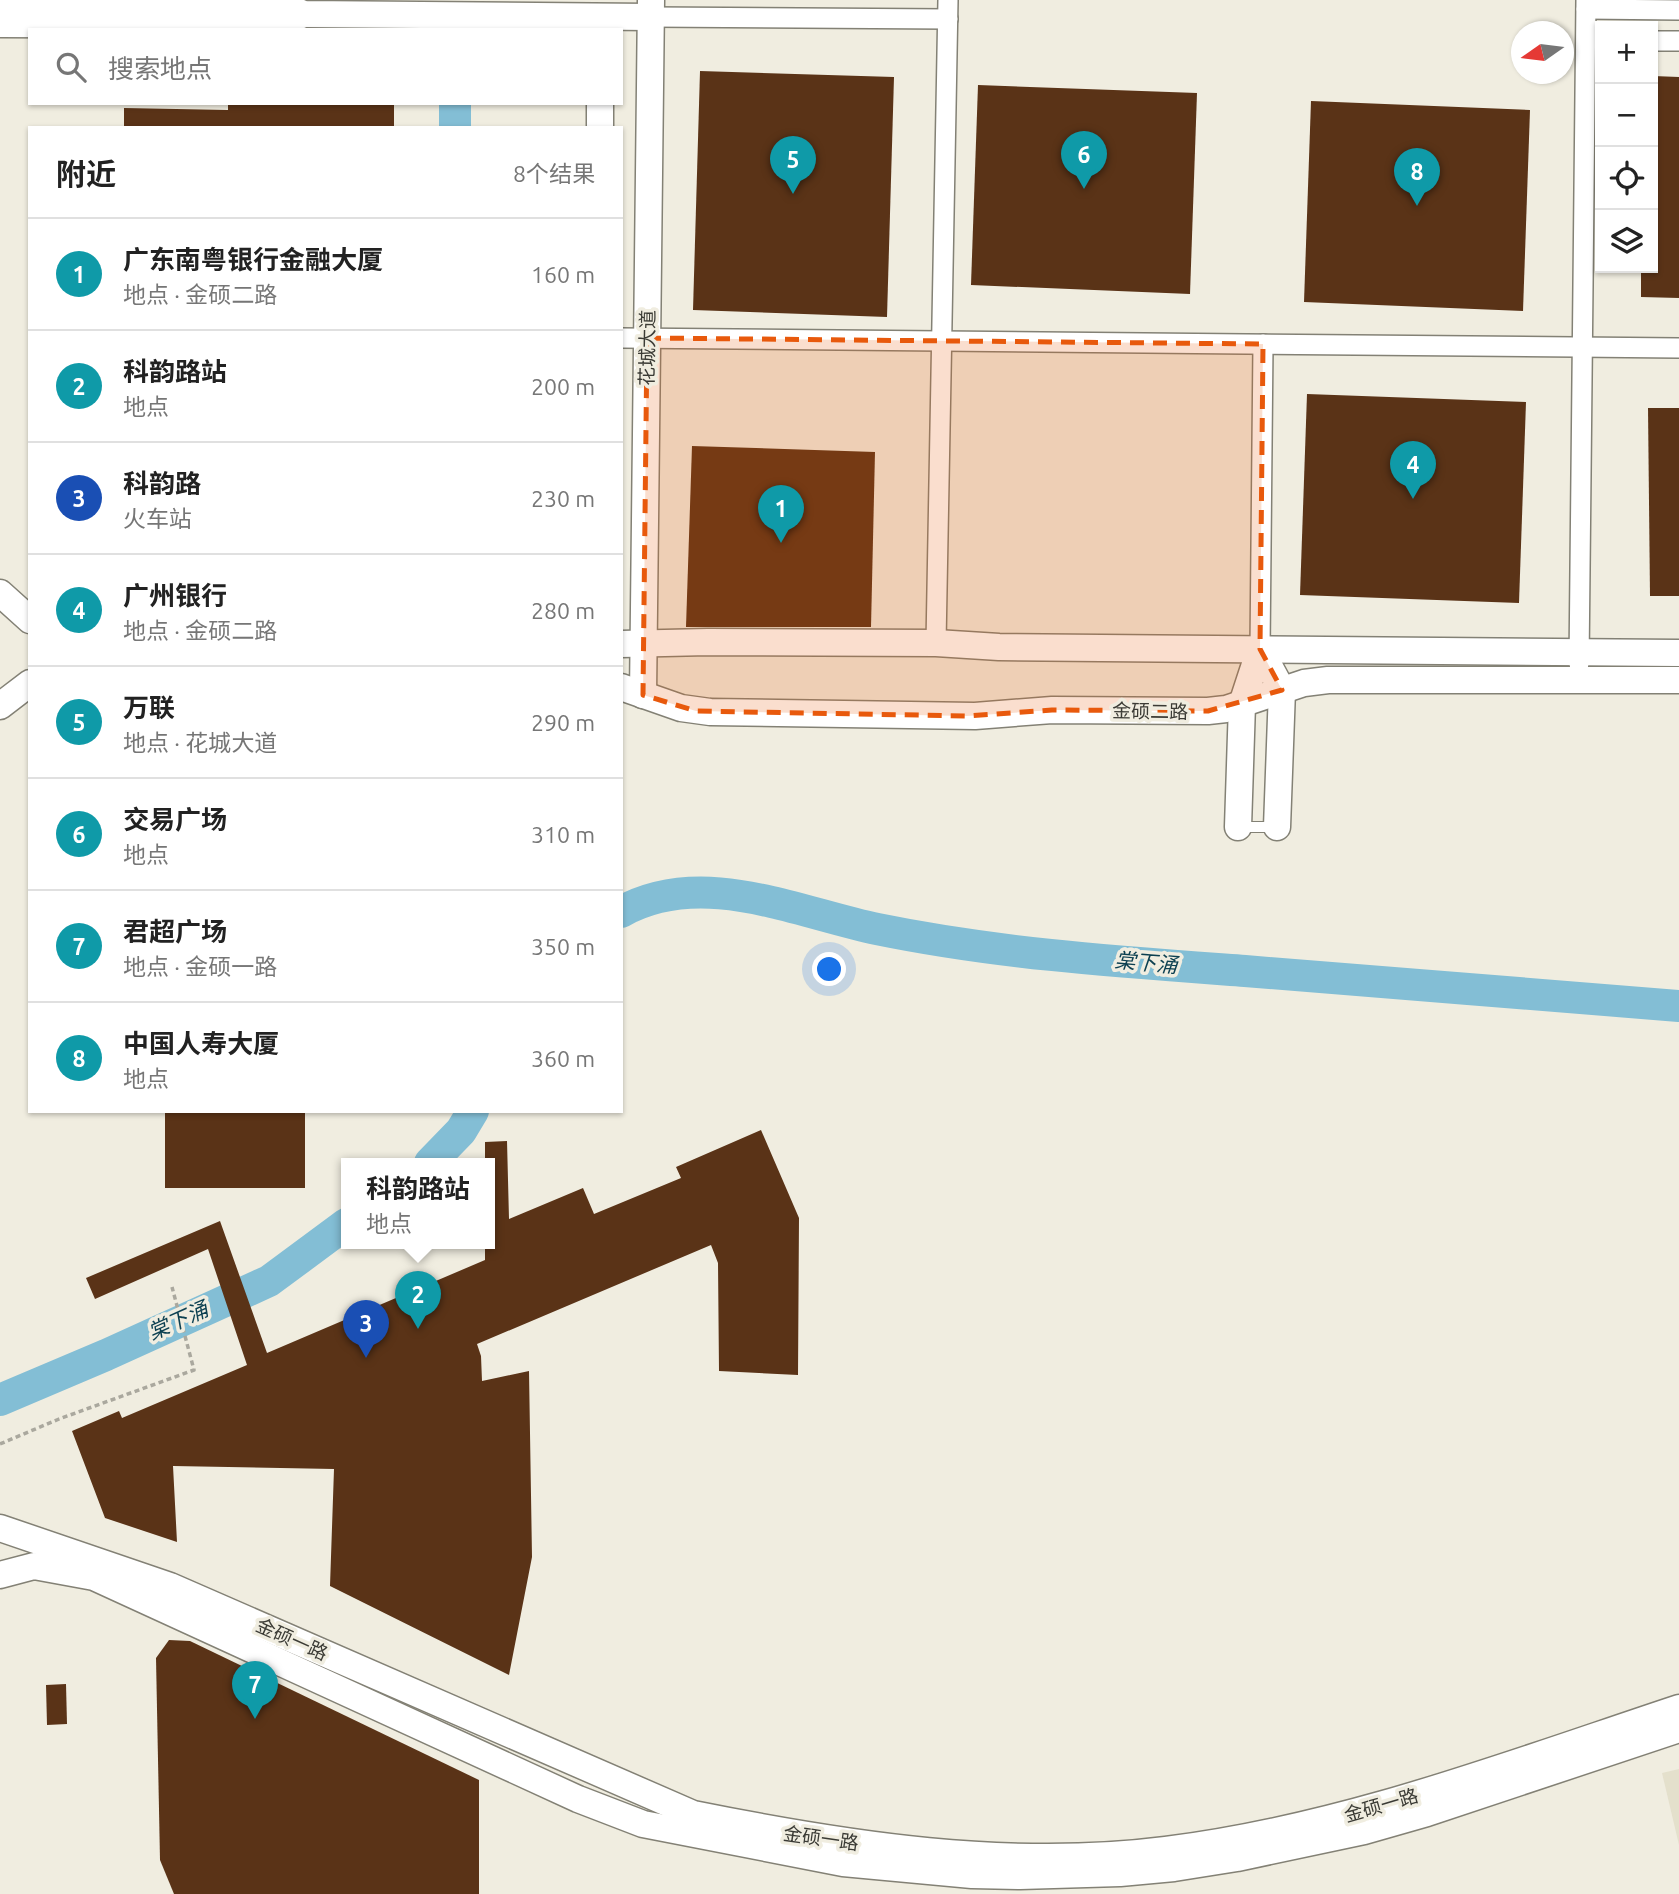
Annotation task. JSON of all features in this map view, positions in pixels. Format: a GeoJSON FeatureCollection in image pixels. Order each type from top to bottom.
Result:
{"type":"FeatureCollection","features":[{"type":"Feature","properties":{"kind":"street"},"geometry":{"type":"LineString","coordinates":[[0,1],[281,3],[303,14],[599,15],[651,8],[948,10],[936,643]]}},
{"type":"Feature","properties":{"kind":"street"},"geometry":{"type":"LineString","coordinates":[[1579,679],[1582,347],[1593,40],[1586,5],[1679,10]]}},
{"type":"Feature","properties":{"kind":"street","name":"花城大道"},"geometry":{"type":"LineString","coordinates":[[632,691],[634,338],[651,8]]}},
{"type":"Feature","properties":{"kind":"street"},"geometry":{"type":"LineString","coordinates":[[0,24],[281,25],[303,14]]}},
{"type":"Feature","properties":{"kind":"street"},"geometry":{"type":"LineString","coordinates":[[1658,41],[1679,41]]}},
{"type":"Feature","properties":{"kind":"street"},"geometry":{"type":"LineString","coordinates":[[600,105],[600,126]]}},
{"type":"Feature","properties":{"kind":"street"},"geometry":{"type":"LineString","coordinates":[[634,338],[1679,348]]}},
{"type":"Feature","properties":{"kind":"street"},"geometry":{"type":"LineString","coordinates":[[1238,827],[1242,704],[1260,649],[1263,344]]}},
{"type":"Feature","properties":{"kind":"street"},"geometry":{"type":"LineString","coordinates":[[0,593],[28,619]]}},
{"type":"Feature","properties":{"kind":"street"},"geometry":{"type":"LineString","coordinates":[[632,643],[936,643],[999,647],[1679,653]]}},
{"type":"Feature","properties":{"kind":"street"},"geometry":{"type":"LineString","coordinates":[[1260,649],[1282,690],[1277,827]]}},
{"type":"Feature","properties":{"kind":"street","name":"金硕二路"},"geometry":{"type":"LineString","coordinates":[[632,691],[681,708],[710,712],[967,716],[1052,710],[1208,711],[1242,704],[1311,681],[1328,680],[1679,680]]}},
{"type":"Feature","properties":{"kind":"street"},"geometry":{"type":"LineString","coordinates":[[0,706],[28,685]]}},
{"type":"Feature","properties":{"kind":"street","name":"金硕一路"},"geometry":{"type":"LineString","coordinates":[[0,1528],[170,1586],[694,1814],[784,1833],[866,1844],[1012,1856],[1064,1856],[1164,1851],[1210,1844],[1288,1829],[1405,1799],[1679,1708]]}},
{"type":"Feature","properties":{"kind":"street","name":"金硕一路"},"geometry":{"type":"LineString","coordinates":[[0,1575],[34,1566],[94,1577],[566,1793],[643,1824],[843,1863],[907,1870],[972,1875],[1071,1875],[1174,1868],[1237,1858],[1352,1834],[1427,1813],[1679,1730]]}},
{"type":"Feature","properties":{"kind":"lane"},"geometry":{"type":"LineString","coordinates":[[1238,827],[1277,827]]}},
{"type":"Feature","properties":{"kind":"path"},"geometry":{"type":"LineString","coordinates":[[0,1444],[59,1419],[194,1370],[172,1287]]}},
{"type":"Feature","properties":{"kind":"highlighted area"},"geometry":{"type":"Polygon","coordinates":[[[647,338],[1263,344],[1260,649],[1282,690],[1208,711],[1052,710],[967,716],[696,711],[643,695],[647,338]]]}},
{"type":"Feature","properties":{"kind":"shaded area"},"geometry":{"type":"Polygon","coordinates":[[[1679,1769],[1679,1845],[1662,1773],[1679,1769]]]}},
{"type":"Feature","properties":{"kind":"building"},"geometry":{"type":"Polygon","coordinates":[[[700,71],[894,77],[887,317],[693,310],[700,71]]]}},
{"type":"Feature","properties":{"kind":"building"},"geometry":{"type":"Polygon","coordinates":[[[1658,76],[1679,77],[1679,298],[1641,297],[1641,273],[1658,273],[1658,76]]]}},
{"type":"Feature","properties":{"kind":"building"},"geometry":{"type":"Polygon","coordinates":[[[978,85],[1197,93],[1190,294],[971,285],[978,85]]]}},
{"type":"Feature","properties":{"kind":"building"},"geometry":{"type":"Polygon","coordinates":[[[1311,101],[1530,110],[1523,311],[1304,302],[1311,101]]]}},
{"type":"Feature","properties":{"kind":"building"},"geometry":{"type":"Polygon","coordinates":[[[228,105],[394,105],[394,126],[124,126],[124,108],[228,110],[228,105]]]}},
{"type":"Feature","properties":{"kind":"building"},"geometry":{"type":"Polygon","coordinates":[[[1307,394],[1526,402],[1519,603],[1300,595],[1307,394]]]}},
{"type":"Feature","properties":{"kind":"building"},"geometry":{"type":"Polygon","coordinates":[[[1648,408],[1679,408],[1679,596],[1650,596],[1648,408]]]}},
{"type":"Feature","properties":{"kind":"building"},"geometry":{"type":"Polygon","coordinates":[[[692,446],[875,452],[871,627],[686,627],[692,446]]]}},
{"type":"Feature","properties":{"kind":"building"},"geometry":{"type":"Polygon","coordinates":[[[165,1113],[305,1113],[305,1188],[165,1188],[165,1113]]]}},
{"type":"Feature","properties":{"kind":"building"},"geometry":{"type":"Polygon","coordinates":[[[761,1130],[799,1218],[798,1375],[719,1371],[718,1263],[711,1245],[477,1344],[481,1356],[482,1381],[529,1371],[532,1557],[509,1675],[330,1586],[334,1469],[173,1466],[177,1542],[105,1518],[72,1431],[119,1411],[122,1418],[247,1365],[208,1249],[95,1299],[86,1278],[220,1221],[267,1353],[485,1260],[485,1249],[495,1249],[495,1158],[485,1158],[485,1142],[507,1141],[509,1219],[583,1188],[594,1214],[681,1178],[676,1167],[761,1130]]]}},
{"type":"Feature","properties":{"kind":"building"},"geometry":{"type":"Polygon","coordinates":[[[169,1640],[190,1641],[479,1780],[479,1894],[174,1894],[160,1860],[156,1658],[169,1640]]]}},
{"type":"Feature","properties":{"kind":"building"},"geometry":{"type":"Polygon","coordinates":[[[66,1684],[67,1724],[47,1725],[46,1685],[66,1684]]]}},
{"type":"Feature","properties":{"kind":"waterway"},"geometry":{"type":"LineString","coordinates":[[455,105],[455,126]]}},
{"type":"Feature","properties":{"kind":"waterway","name":"棠下涌"},"geometry":{"type":"LineString","coordinates":[[623,911],[652,899],[683,893],[716,893],[749,897],[923,938],[1015,951],[1679,1006]]}},
{"type":"Feature","properties":{"kind":"waterway","name":"棠下涌"},"geometry":{"type":"LineString","coordinates":[[435,1158],[461,1131],[472,1113]]}},
{"type":"Feature","properties":{"kind":"waterway","name":"棠下涌"},"geometry":{"type":"LineString","coordinates":[[0,1400],[269,1281],[341,1228]]}},
{"type":"Feature","properties":{"kind":"place","name":"交易广场"},"geometry":{"type":"Point","coordinates":[1084,189]}},
{"type":"Feature","properties":{"kind":"place","name":"万联"},"geometry":{"type":"Point","coordinates":[793,194]}},
{"type":"Feature","properties":{"kind":"place","name":"中国人寿大厦"},"geometry":{"type":"Point","coordinates":[1417,206]}},
{"type":"Feature","properties":{"kind":"place","name":"广州银行"},"geometry":{"type":"Point","coordinates":[1413,499]}},
{"type":"Feature","properties":{"kind":"place","name":"广东南粤银行金融大厦"},"geometry":{"type":"Point","coordinates":[781,543]}},
{"type":"Feature","properties":{"kind":"place","name":"科韵路站"},"geometry":{"type":"Point","coordinates":[418,1329]}},
{"type":"Feature","properties":{"kind":"place","name":"科韵路"},"geometry":{"type":"Point","coordinates":[366,1358]}},
{"type":"Feature","properties":{"kind":"place","name":"君超广场"},"geometry":{"type":"Point","coordinates":[255,1719]}}]}
